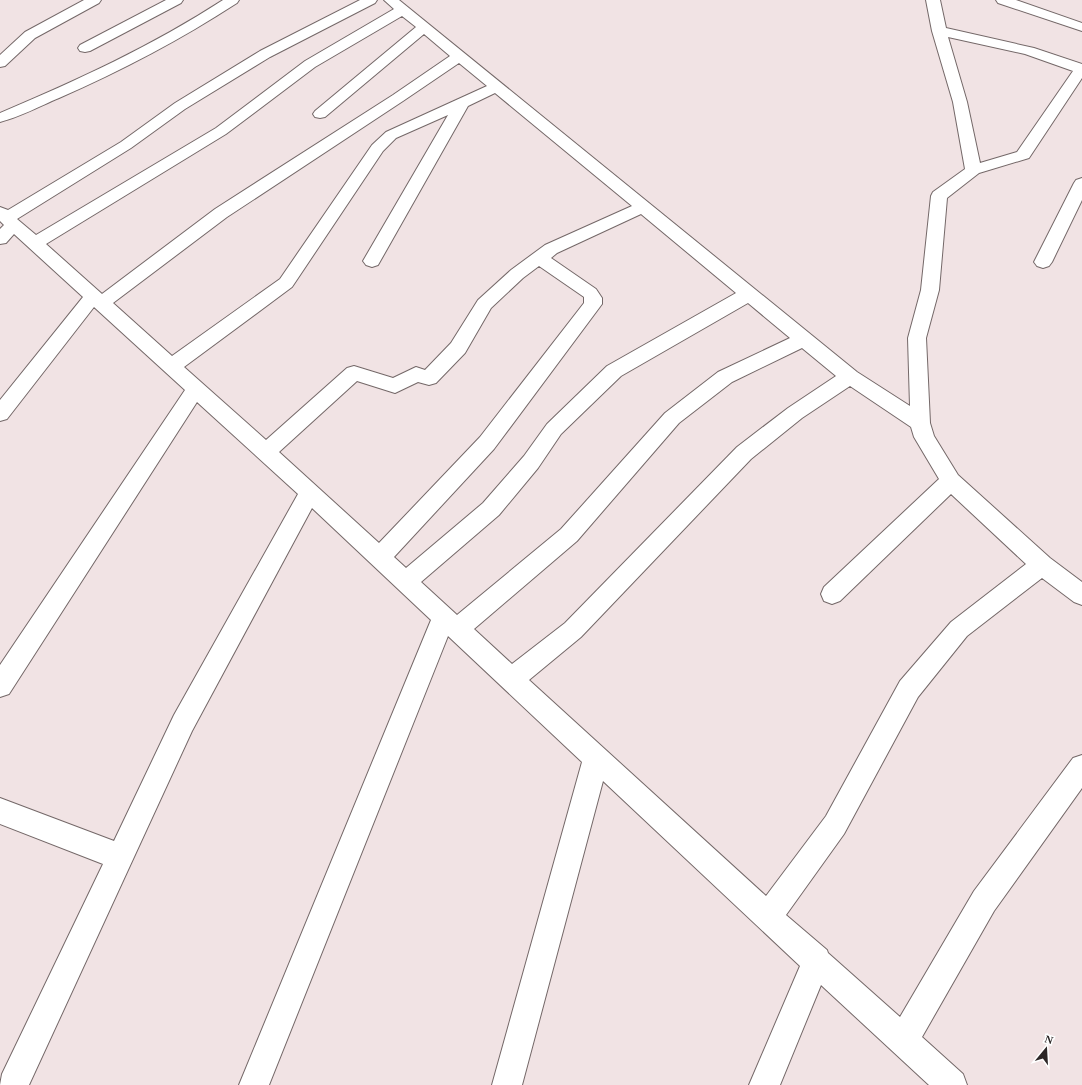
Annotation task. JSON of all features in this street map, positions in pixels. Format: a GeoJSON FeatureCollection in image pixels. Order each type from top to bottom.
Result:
{"type":"FeatureCollection","features":[{"type":"Feature","properties":{"kind":"street"},"geometry":{"type":"LineString","coordinates":[[0,63],[30,35],[94,0]]}},
{"type":"Feature","properties":{"kind":"street"},"geometry":{"type":"LineString","coordinates":[[85,48],[176,0]]}},
{"type":"Feature","properties":{"kind":"street"},"geometry":{"type":"LineString","coordinates":[[0,118],[134,58],[194,25],[232,0]]}},
{"type":"Feature","properties":{"kind":"street"},"geometry":{"type":"LineString","coordinates":[[370,0],[265,54],[180,106],[126,144],[36,198],[5,223],[35,243],[172,366],[952,1085]]}},
{"type":"Feature","properties":{"kind":"street"},"geometry":{"type":"LineString","coordinates":[[933,0],[939,31],[960,102],[973,170]]}},
{"type":"Feature","properties":{"kind":"street"},"geometry":{"type":"LineString","coordinates":[[1003,0],[1082,27]]}},
{"type":"Feature","properties":{"kind":"street"},"geometry":{"type":"LineString","coordinates":[[35,243],[221,131],[315,61],[397,5],[850,377],[920,423]]}},
{"type":"Feature","properties":{"kind":"street"},"geometry":{"type":"LineString","coordinates":[[320,114],[424,28]]}},
{"type":"Feature","properties":{"kind":"street"},"geometry":{"type":"LineString","coordinates":[[939,31],[1029,51],[1082,69],[1023,155],[973,170],[939,196],[930,290],[917,338],[920,423],[924,437],[951,481],[1042,565],[1082,595]]}},
{"type":"Feature","properties":{"kind":"street"},"geometry":{"type":"LineString","coordinates":[[0,414],[97,299],[221,213],[398,98],[459,56]]}},
{"type":"Feature","properties":{"kind":"street"},"geometry":{"type":"LineString","coordinates":[[172,366],[286,283],[376,148],[384,140],[391,135],[497,87]]}},
{"type":"Feature","properties":{"kind":"street"},"geometry":{"type":"LineString","coordinates":[[372,261],[462,102]]}},
{"type":"Feature","properties":{"kind":"street"},"geometry":{"type":"LineString","coordinates":[[1043,262],[1081,189]]}},
{"type":"Feature","properties":{"kind":"street"},"geometry":{"type":"LineString","coordinates":[[266,452],[354,373],[395,386],[416,374],[429,378],[458,348],[484,304],[539,258],[551,249],[644,207]]}},
{"type":"Feature","properties":{"kind":"street"},"geometry":{"type":"LineString","coordinates":[[380,557],[487,443],[593,304],[593,298],[590,293],[539,258]]}},
{"type":"Feature","properties":{"kind":"street"},"geometry":{"type":"LineString","coordinates":[[406,581],[491,509],[531,462],[554,429],[614,371],[749,294]]}},
{"type":"Feature","properties":{"kind":"street"},"geometry":{"type":"LineString","coordinates":[[254,1085],[451,623],[569,536],[672,418],[725,377],[803,339]]}},
{"type":"Feature","properties":{"kind":"street"},"geometry":{"type":"LineString","coordinates":[[511,679],[573,630],[744,453],[795,413],[850,377]]}},
{"type":"Feature","properties":{"kind":"street"},"geometry":{"type":"LineString","coordinates":[[0,686],[196,388]]}},
{"type":"Feature","properties":{"kind":"street"},"geometry":{"type":"LineString","coordinates":[[832,594],[951,481]]}},
{"type":"Feature","properties":{"kind":"street"},"geometry":{"type":"LineString","coordinates":[[13,1085],[183,723],[310,492]]}},
{"type":"Feature","properties":{"kind":"street"},"geometry":{"type":"LineString","coordinates":[[768,916],[835,825],[909,689],[959,629],[1042,565]]}},
{"type":"Feature","properties":{"kind":"street"},"geometry":{"type":"LineString","coordinates":[[507,1085],[596,758]]}},
{"type":"Feature","properties":{"kind":"street"},"geometry":{"type":"LineString","coordinates":[[904,1040],[984,901],[1082,767]]}},
{"type":"Feature","properties":{"kind":"street"},"geometry":{"type":"LineString","coordinates":[[0,812],[120,857]]}},
{"type":"Feature","properties":{"kind":"street"},"geometry":{"type":"LineString","coordinates":[[764,1085],[817,960]]}}]}
